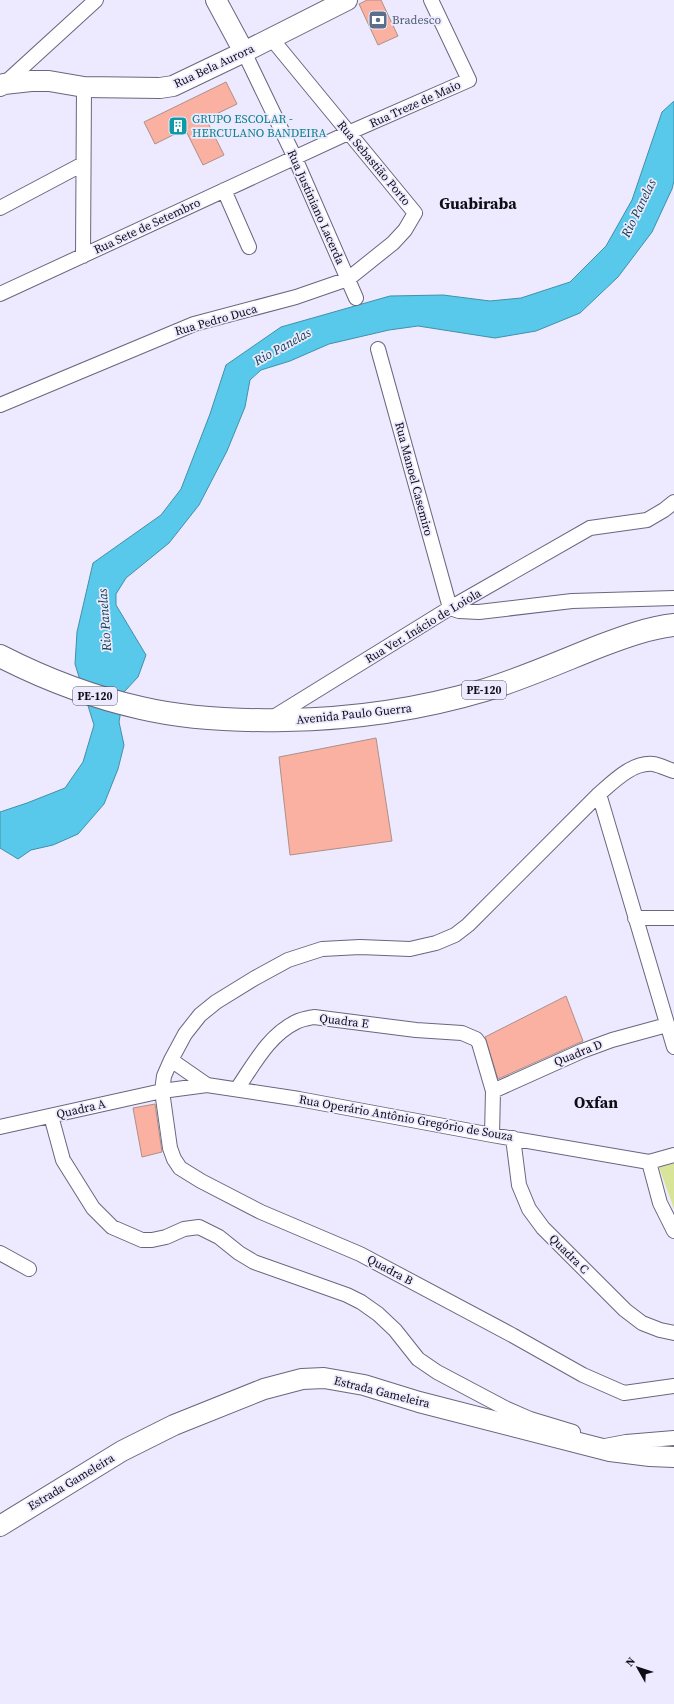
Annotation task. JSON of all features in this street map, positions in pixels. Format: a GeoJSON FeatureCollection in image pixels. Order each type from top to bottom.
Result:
{"type":"FeatureCollection","features":[{"type":"Feature","properties":{"kind":"main road","name":"Avenida Paulo Guerra"},"geometry":{"type":"LineString","coordinates":[[0,656],[49,679],[92,695],[142,709],[169,714],[232,720],[268,721],[323,719],[369,715],[416,708],[486,690],[535,673],[626,636],[662,626],[674,625]]}},
{"type":"Feature","properties":{"kind":"street"},"geometry":{"type":"LineString","coordinates":[[2,85],[96,0]]}},
{"type":"Feature","properties":{"kind":"street"},"geometry":{"type":"LineString","coordinates":[[216,0],[244,52]]}},
{"type":"Feature","properties":{"kind":"street","name":"Rua Bela Aurora"},"geometry":{"type":"LineString","coordinates":[[2,85],[31,81],[49,81],[84,87],[160,88],[173,86],[347,0]]}},
{"type":"Feature","properties":{"kind":"street","name":"Rua Treze de Maio"},"geometry":{"type":"LineString","coordinates":[[295,158],[469,80],[431,0]]}},
{"type":"Feature","properties":{"kind":"street","name":"Rua Sebastião Porto"},"geometry":{"type":"LineString","coordinates":[[271,38],[415,213]]}},
{"type":"Feature","properties":{"kind":"street","name":"Rua Justiniano Lacerda"},"geometry":{"type":"LineString","coordinates":[[244,52],[295,158],[356,298]]}},
{"type":"Feature","properties":{"kind":"street"},"geometry":{"type":"LineString","coordinates":[[83,256],[84,87]]}},
{"type":"Feature","properties":{"kind":"street","name":"Rua Sete de Setembro"},"geometry":{"type":"LineString","coordinates":[[0,294],[295,158]]}},
{"type":"Feature","properties":{"kind":"street"},"geometry":{"type":"LineString","coordinates":[[0,208],[83,164]]}},
{"type":"Feature","properties":{"kind":"street"},"geometry":{"type":"LineString","coordinates":[[224,190],[249,247]]}},
{"type":"Feature","properties":{"kind":"street","name":"Rua Pedro Duca"},"geometry":{"type":"LineString","coordinates":[[0,405],[187,327],[296,297],[348,279],[393,243],[405,230],[415,213]]}},
{"type":"Feature","properties":{"kind":"street","name":"Rua Manoel Casemiro"},"geometry":{"type":"LineString","coordinates":[[378,349],[450,608]]}},
{"type":"Feature","properties":{"kind":"street","name":"Rua Ver. Inácio de Loiola"},"geometry":{"type":"LineString","coordinates":[[268,721],[450,608],[590,528],[647,520],[674,502]]}},
{"type":"Feature","properties":{"kind":"street"},"geometry":{"type":"LineString","coordinates":[[450,608],[459,611],[479,612],[572,601],[674,598]]}},
{"type":"Feature","properties":{"kind":"street","name":"Quadra B"},"geometry":{"type":"LineString","coordinates":[[674,771],[653,764],[632,768],[599,794],[468,926],[455,935],[436,944],[410,949],[360,947],[322,949],[288,960],[216,1002],[200,1015],[185,1034],[164,1076],[162,1091],[170,1148],[174,1159],[180,1168],[200,1181],[261,1212],[360,1254],[590,1378],[624,1393],[674,1386]]}},
{"type":"Feature","properties":{"kind":"street"},"geometry":{"type":"LineString","coordinates":[[599,794],[674,1047]]}},
{"type":"Feature","properties":{"kind":"street"},"geometry":{"type":"LineString","coordinates":[[635,918],[674,918]]}},
{"type":"Feature","properties":{"kind":"street","name":"Quadra E"},"geometry":{"type":"LineString","coordinates":[[237,1089],[274,1037],[283,1029],[298,1021],[314,1017],[416,1030],[462,1033],[473,1036],[479,1043],[492,1091]]}},
{"type":"Feature","properties":{"kind":"street","name":"Quadra D"},"geometry":{"type":"LineString","coordinates":[[492,1091],[582,1051],[612,1040],[667,1025]]}},
{"type":"Feature","properties":{"kind":"street"},"geometry":{"type":"LineString","coordinates":[[171,1060],[207,1085]]}},
{"type":"Feature","properties":{"kind":"street","name":"Rua Operário Antônio Gregório de Souza"},"geometry":{"type":"LineString","coordinates":[[162,1091],[207,1085],[237,1089],[649,1162]]}},
{"type":"Feature","properties":{"kind":"street","name":"Quadra A"},"geometry":{"type":"LineString","coordinates":[[0,1127],[162,1091]]}},
{"type":"Feature","properties":{"kind":"street"},"geometry":{"type":"LineString","coordinates":[[492,1091],[492,1135]]}},
{"type":"Feature","properties":{"kind":"street"},"geometry":{"type":"LineString","coordinates":[[51,1116],[63,1160],[94,1208],[112,1227],[142,1240],[152,1240],[166,1237],[193,1227],[208,1231],[254,1262],[347,1294],[361,1302],[378,1314],[395,1330],[418,1359],[436,1372],[505,1408],[530,1418],[600,1441],[606,1448],[626,1442],[674,1438]]}},
{"type":"Feature","properties":{"kind":"street","name":"Quadra C"},"geometry":{"type":"LineString","coordinates":[[513,1138],[519,1185],[529,1209],[543,1228],[626,1310],[642,1323],[660,1330],[674,1332]]}},
{"type":"Feature","properties":{"kind":"street"},"geometry":{"type":"LineString","coordinates":[[674,1155],[649,1162],[660,1203],[674,1231]]}},
{"type":"Feature","properties":{"kind":"street"},"geometry":{"type":"LineString","coordinates":[[0,1253],[29,1268]]}},
{"type":"Feature","properties":{"kind":"street","name":"Estrada Gameleira"},"geometry":{"type":"LineString","coordinates":[[0,1526],[122,1451],[168,1428],[264,1389],[302,1379],[324,1378],[364,1385],[420,1402],[606,1448],[650,1456],[674,1457]]}},
{"type":"Feature","properties":{"kind":"green space"},"geometry":{"type":"Polygon","coordinates":[[[674,1163],[674,1209],[659,1167],[674,1163]]]}},
{"type":"Feature","properties":{"kind":"water","name":"Rio Panelas"},"geometry":{"type":"Polygon","coordinates":[[[674,101],[674,181],[672,189],[652,232],[618,277],[580,313],[536,331],[495,338],[418,326],[389,330],[329,344],[290,361],[261,370],[250,380],[245,407],[227,451],[199,505],[169,543],[126,578],[116,594],[116,605],[146,655],[138,677],[124,692],[119,722],[124,745],[118,769],[104,804],[78,834],[53,845],[31,850],[18,859],[0,848],[0,812],[65,788],[83,762],[94,725],[75,664],[77,632],[93,563],[161,515],[181,489],[210,414],[226,365],[281,327],[390,296],[443,295],[490,301],[521,298],[570,282],[606,246],[632,200],[662,112],[674,101]]]}},
{"type":"Feature","properties":{"kind":"building","name":"Bradesco"},"geometry":{"type":"Polygon","coordinates":[[[367,0],[381,0],[398,36],[378,45],[359,4],[367,0]]]}},
{"type":"Feature","properties":{"kind":"building","name":"GRUPO ESCOLAR - HERCULANO BANDEIRA"},"geometry":{"type":"Polygon","coordinates":[[[226,82],[237,104],[206,119],[224,155],[203,165],[185,129],[155,144],[144,122],[226,82]]]}},
{"type":"Feature","properties":{"kind":"building"},"geometry":{"type":"Polygon","coordinates":[[[376,738],[392,841],[290,855],[279,757],[376,738]]]}},
{"type":"Feature","properties":{"kind":"building"},"geometry":{"type":"Polygon","coordinates":[[[566,996],[583,1041],[498,1079],[485,1037],[566,996]]]}},
{"type":"Feature","properties":{"kind":"building"},"geometry":{"type":"Polygon","coordinates":[[[155,1104],[162,1152],[142,1157],[133,1108],[155,1104]]]}},
{"type":"Feature","properties":{"kind":"place","name":"Bradesco"},"geometry":{"type":"Point","coordinates":[378,20]}},
{"type":"Feature","properties":{"kind":"place","name":"GRUPO ESCOLAR - HERCULANO BANDEIRA"},"geometry":{"type":"Point","coordinates":[178,126]}},
{"type":"Feature","properties":{"kind":"district","name":"Guabiraba"},"geometry":{"type":"Point","coordinates":[478,203]}},
{"type":"Feature","properties":{"kind":"district","name":"Oxfan"},"geometry":{"type":"Point","coordinates":[596,1102]}}]}
